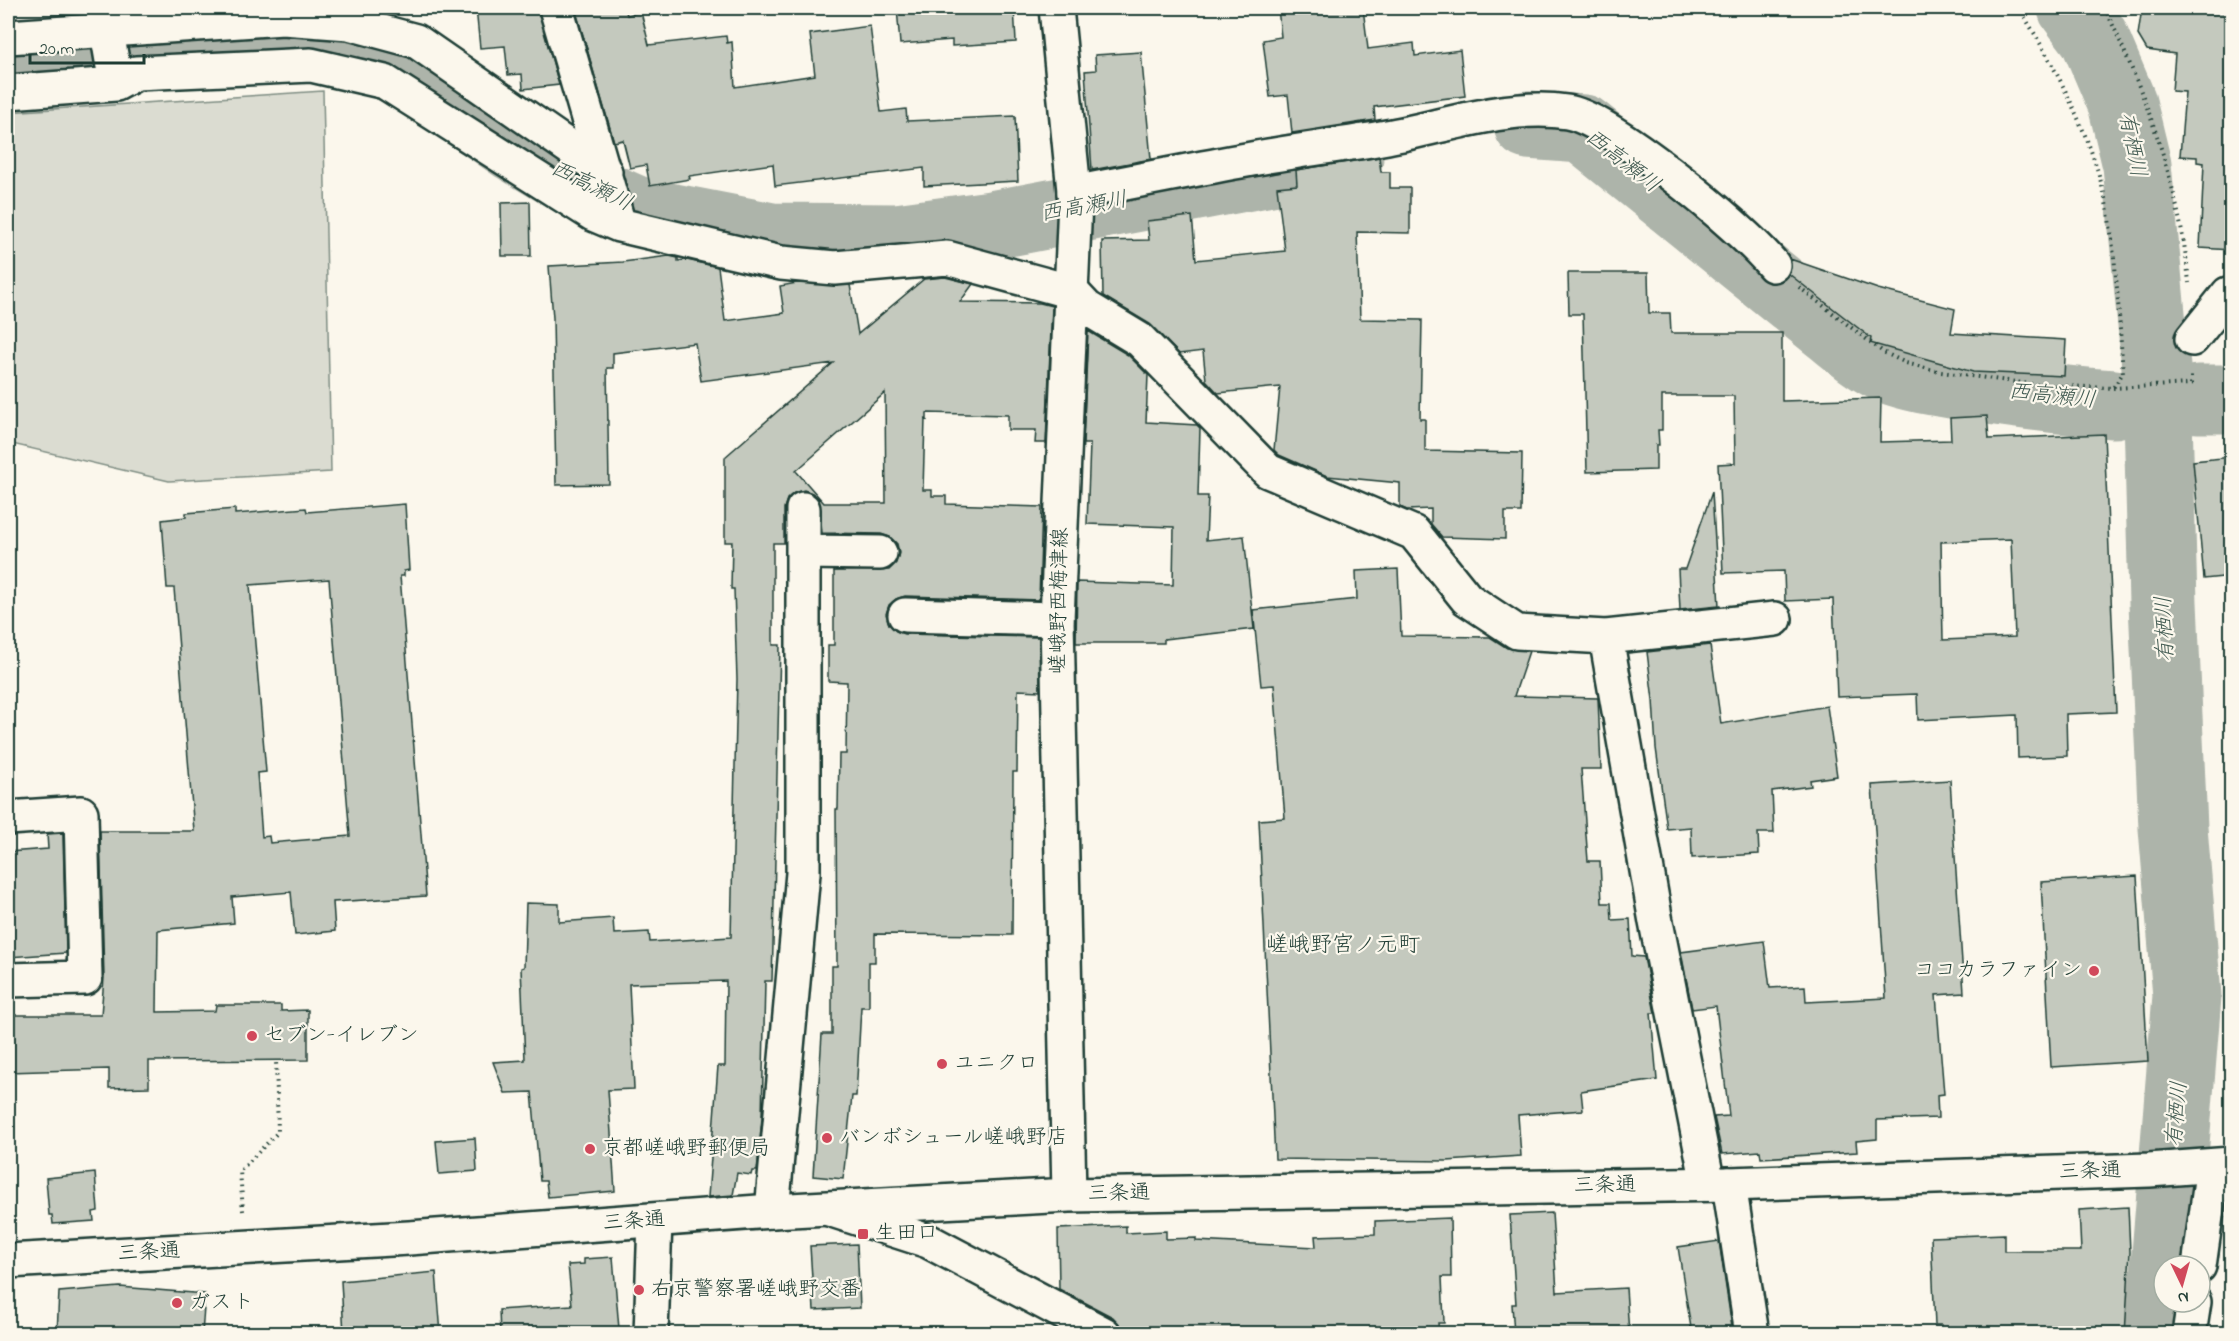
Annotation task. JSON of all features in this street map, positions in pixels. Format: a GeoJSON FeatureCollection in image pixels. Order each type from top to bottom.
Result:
{"type":"FeatureCollection","features":[{"type":"Feature","properties":{"kind":"street"},"geometry":{"type":"LineString","coordinates":[[556,8],[619,225]]}},
{"type":"Feature","properties":{"kind":"street","name":"嵯峨野西梅津線"},"geometry":{"type":"LineString","coordinates":[[1056,8],[1075,205],[1057,619],[1069,1195]]}},
{"type":"Feature","properties":{"kind":"street"},"geometry":{"type":"LineString","coordinates":[[8,38],[104,18],[284,18],[349,23],[416,41],[605,172]]}},
{"type":"Feature","properties":{"kind":"street"},"geometry":{"type":"LineString","coordinates":[[104,18],[116,84]]}},
{"type":"Feature","properties":{"kind":"street"},"geometry":{"type":"LineString","coordinates":[[8,92],[116,84],[136,74],[311,65],[385,82],[593,214],[619,225],[781,263],[835,268],[947,258],[1072,292],[1088,308],[1140,340],[1268,471],[1414,533],[1467,599],[1517,632],[1606,638],[1775,619]]}},
{"type":"Feature","properties":{"kind":"street"},"geometry":{"type":"LineString","coordinates":[[1075,205],[1259,157],[1389,137],[1487,116],[1567,112],[1587,118],[1672,176],[1712,207],[1763,252],[1773,265]]}},
{"type":"Feature","properties":{"kind":"street"},"geometry":{"type":"LineString","coordinates":[[2192,339],[2214,292]]}},
{"type":"Feature","properties":{"kind":"street"},"geometry":{"type":"LineString","coordinates":[[772,1211],[803,873],[803,509]]}},
{"type":"Feature","properties":{"kind":"street"},"geometry":{"type":"LineString","coordinates":[[804,552],[880,553]]}},
{"type":"Feature","properties":{"kind":"street"},"geometry":{"type":"LineString","coordinates":[[904,615],[1057,619]]}},
{"type":"Feature","properties":{"kind":"street"},"geometry":{"type":"LineString","coordinates":[[1606,638],[1656,922],[1719,1184],[1752,1334]]}},
{"type":"Feature","properties":{"kind":"street"},"geometry":{"type":"LineString","coordinates":[[8,818],[81,813],[86,978],[8,980]]}},
{"type":"Feature","properties":{"kind":"street"},"geometry":{"type":"LineString","coordinates":[[2201,1254],[2216,1165]]}},
{"type":"Feature","properties":{"kind":"street","name":"三条通"},"geometry":{"type":"LineString","coordinates":[[8,1261],[655,1221],[772,1211],[1069,1195],[1719,1184],[2149,1170],[2216,1165]]}},
{"type":"Feature","properties":{"kind":"street"},"geometry":{"type":"LineString","coordinates":[[829,1209],[928,1240],[1104,1334]]}},
{"type":"Feature","properties":{"kind":"street"},"geometry":{"type":"LineString","coordinates":[[651,1334],[655,1221]]}},
{"type":"Feature","properties":{"kind":"street"},"geometry":{"type":"LineString","coordinates":[[2189,1334],[2192,1314]]}},
{"type":"Feature","properties":{"kind":"path"},"geometry":{"type":"LineString","coordinates":[[2019,8],[2038,38],[2071,104],[2094,164],[2108,211],[2123,373],[2113,388]]}},
{"type":"Feature","properties":{"kind":"path"},"geometry":{"type":"LineString","coordinates":[[2105,8],[2137,78],[2175,189],[2214,292]]}},
{"type":"Feature","properties":{"kind":"path"},"geometry":{"type":"LineString","coordinates":[[1773,265],[1884,352],[1906,363],[1941,372],[2038,385],[2113,388],[2184,385]]}},
{"type":"Feature","properties":{"kind":"path"},"geometry":{"type":"LineString","coordinates":[[243,1218],[240,1171],[278,1132],[276,1060]]}},
{"type":"Feature","properties":{"kind":"shaded area"},"geometry":{"type":"Polygon","coordinates":[[[323,91],[331,472],[169,481],[8,443],[8,112],[323,91]]]}},
{"type":"Feature","properties":{"kind":"building"},"geometry":{"type":"Polygon","coordinates":[[[476,8],[538,8],[559,85],[523,89],[522,74],[508,75],[505,46],[480,48],[476,8]]]}},
{"type":"Feature","properties":{"kind":"building"},"geometry":{"type":"Polygon","coordinates":[[[575,8],[625,8],[627,15],[641,12],[649,45],[726,36],[727,43],[732,42],[735,87],[815,75],[810,34],[870,26],[881,112],[906,109],[907,121],[1015,116],[1018,181],[924,186],[924,168],[775,186],[773,164],[689,176],[690,179],[650,186],[646,165],[630,168],[623,140],[614,142],[575,8]]]}},
{"type":"Feature","properties":{"kind":"building"},"geometry":{"type":"Polygon","coordinates":[[[897,8],[1014,8],[1016,42],[952,46],[952,40],[900,44],[897,8]]]}},
{"type":"Feature","properties":{"kind":"building"},"geometry":{"type":"Polygon","coordinates":[[[1278,8],[1363,8],[1368,49],[1414,43],[1415,56],[1460,50],[1465,96],[1374,107],[1375,120],[1292,133],[1288,95],[1270,97],[1263,40],[1281,37],[1278,8]]]}},
{"type":"Feature","properties":{"kind":"building"},"geometry":{"type":"Polygon","coordinates":[[[2142,8],[2232,8],[2232,250],[2200,248],[2204,163],[2197,162],[2197,157],[2180,156],[2185,92],[2172,91],[2175,54],[2147,50],[2138,35],[2142,8]]]}},
{"type":"Feature","properties":{"kind":"building"},"geometry":{"type":"Polygon","coordinates":[[[1141,52],[1151,159],[1092,170],[1085,71],[1096,70],[1095,55],[1141,52]]]}},
{"type":"Feature","properties":{"kind":"building"},"geometry":{"type":"Polygon","coordinates":[[[1379,157],[1381,172],[1390,172],[1390,188],[1410,188],[1410,233],[1357,232],[1360,319],[1422,320],[1420,419],[1425,419],[1425,451],[1522,453],[1521,512],[1505,512],[1505,539],[1442,537],[1431,524],[1431,509],[1407,510],[1400,507],[1400,483],[1327,476],[1279,455],[1274,450],[1280,387],[1218,393],[1206,380],[1203,351],[1179,354],[1150,324],[1103,296],[1102,241],[1149,240],[1147,221],[1192,216],[1196,260],[1285,251],[1277,187],[1297,185],[1296,170],[1379,157]]]}},
{"type":"Feature","properties":{"kind":"building"},"geometry":{"type":"Polygon","coordinates":[[[530,202],[531,256],[502,256],[501,203],[530,202]]]}},
{"type":"Feature","properties":{"kind":"building"},"geometry":{"type":"Polygon","coordinates":[[[669,256],[678,258],[678,261],[687,260],[718,267],[725,321],[784,313],[780,286],[797,283],[850,285],[858,334],[924,279],[945,277],[973,284],[960,302],[1040,303],[1052,306],[1046,443],[1035,443],[1036,430],[1008,430],[1008,415],[927,413],[927,420],[925,419],[923,490],[932,490],[932,496],[946,496],[946,504],[1042,507],[1039,600],[905,596],[889,605],[886,614],[889,624],[896,631],[904,634],[1039,637],[1040,691],[1018,690],[1017,772],[1013,772],[1012,935],[875,934],[875,962],[869,962],[869,1007],[861,1007],[856,1096],[852,1096],[843,1179],[813,1176],[822,1034],[832,1034],[832,966],[837,966],[836,809],[838,809],[839,754],[846,754],[847,682],[828,681],[828,645],[834,645],[834,571],[889,570],[896,563],[899,553],[897,544],[890,537],[881,534],[822,533],[819,499],[804,490],[794,493],[787,499],[784,508],[784,543],[773,543],[773,645],[780,645],[773,944],[772,981],[765,981],[762,1118],[757,1171],[752,1171],[751,1175],[737,1173],[733,1195],[708,1197],[718,1066],[725,1066],[726,981],[629,984],[634,1089],[608,1090],[615,1191],[548,1197],[546,1181],[540,1181],[532,1092],[505,1093],[493,1062],[525,1060],[521,968],[524,967],[526,903],[559,904],[559,922],[613,918],[614,934],[649,932],[650,942],[731,937],[737,679],[734,589],[731,589],[732,542],[725,542],[725,457],[833,363],[701,381],[695,343],[613,353],[613,368],[607,368],[609,484],[556,485],[553,318],[549,266],[623,262],[669,256]],[[885,393],[796,471],[824,503],[886,503],[885,393]]]}},
{"type":"Feature","properties":{"kind":"building"},"geometry":{"type":"Polygon","coordinates":[[[1790,259],[1878,289],[1955,309],[1951,333],[2066,340],[2064,376],[1973,372],[1870,343],[1871,338],[1789,274],[1790,259]]]}},
{"type":"Feature","properties":{"kind":"building"},"geometry":{"type":"Polygon","coordinates":[[[1568,273],[1648,273],[1649,313],[1670,313],[1671,333],[1782,333],[1782,401],[1881,398],[1880,442],[1951,440],[1950,418],[1987,416],[1989,439],[2104,434],[2116,712],[2066,714],[2067,756],[2018,758],[2017,715],[1918,720],[1917,694],[1837,697],[1833,599],[1785,601],[1784,571],[1723,573],[1718,464],[1735,463],[1734,396],[1662,396],[1662,430],[1658,430],[1656,470],[1587,472],[1583,314],[1569,314],[1568,273]],[[2011,539],[1941,542],[1943,640],[2015,637],[2011,539]]]}},
{"type":"Feature","properties":{"kind":"building"},"geometry":{"type":"Polygon","coordinates":[[[1088,331],[1128,355],[1148,375],[1146,422],[1197,425],[1200,428],[1198,496],[1208,496],[1206,540],[1244,536],[1254,629],[1164,639],[1164,643],[1076,643],[1077,582],[1173,585],[1174,527],[1087,524],[1090,444],[1083,444],[1088,331]]]}},
{"type":"Feature","properties":{"kind":"building"},"geometry":{"type":"Polygon","coordinates":[[[2232,457],[2232,576],[2204,579],[2193,461],[2232,457]]]}},
{"type":"Feature","properties":{"kind":"building"},"geometry":{"type":"Polygon","coordinates":[[[1712,492],[1719,606],[1680,610],[1678,569],[1685,569],[1712,492]]]}},
{"type":"Feature","properties":{"kind":"building"},"geometry":{"type":"Polygon","coordinates":[[[405,504],[409,570],[404,571],[404,576],[400,576],[426,896],[333,902],[335,931],[295,935],[291,892],[232,897],[234,923],[158,930],[157,1012],[215,1011],[216,1005],[281,1005],[281,1011],[308,1010],[308,1060],[149,1061],[149,1087],[109,1088],[109,1069],[8,1072],[8,1015],[101,1015],[104,978],[100,831],[194,831],[174,588],[167,588],[162,520],[186,517],[186,513],[235,509],[235,514],[306,508],[307,512],[405,504]],[[329,579],[250,585],[266,772],[257,773],[262,837],[269,836],[270,843],[350,836],[329,579]]]}},
{"type":"Feature","properties":{"kind":"building"},"geometry":{"type":"Polygon","coordinates":[[[1398,569],[1401,636],[1490,637],[1507,648],[1529,651],[1514,696],[1598,698],[1601,769],[1581,769],[1588,861],[1600,861],[1602,903],[1611,903],[1612,920],[1630,919],[1632,956],[1644,957],[1655,1013],[1651,1013],[1657,1080],[1581,1091],[1583,1110],[1518,1115],[1521,1156],[1447,1161],[1275,1159],[1259,820],[1285,818],[1274,685],[1261,686],[1253,610],[1357,599],[1356,571],[1398,569]]]}},
{"type":"Feature","properties":{"kind":"building"},"geometry":{"type":"Polygon","coordinates":[[[1710,645],[1721,724],[1827,706],[1837,776],[1810,780],[1811,786],[1772,791],[1774,833],[1758,833],[1759,854],[1692,858],[1691,827],[1667,829],[1656,748],[1647,652],[1710,645]]]}},
{"type":"Feature","properties":{"kind":"building"},"geometry":{"type":"Polygon","coordinates":[[[1950,780],[1964,993],[1936,995],[1944,1094],[1937,1095],[1938,1118],[1877,1120],[1877,1139],[1856,1141],[1857,1152],[1761,1158],[1760,1151],[1722,1154],[1714,1117],[1729,1116],[1716,1006],[1692,1009],[1681,952],[1764,941],[1770,988],[1805,986],[1806,1002],[1886,998],[1872,785],[1950,780]]]}},
{"type":"Feature","properties":{"kind":"building"},"geometry":{"type":"Polygon","coordinates":[[[63,833],[66,953],[8,957],[8,852],[48,849],[47,834],[63,833]]]}},
{"type":"Feature","properties":{"kind":"building","name":"ココカラファイン"},"geometry":{"type":"Polygon","coordinates":[[[2137,876],[2148,1061],[2051,1067],[2041,882],[2137,876]]]}},
{"type":"Feature","properties":{"kind":"building"},"geometry":{"type":"Polygon","coordinates":[[[475,1138],[477,1171],[439,1174],[436,1141],[475,1138]]]}},
{"type":"Feature","properties":{"kind":"building"},"geometry":{"type":"Polygon","coordinates":[[[95,1173],[98,1211],[93,1212],[94,1221],[53,1224],[52,1215],[49,1215],[46,1178],[95,1173]]]}},
{"type":"Feature","properties":{"kind":"building"},"geometry":{"type":"Polygon","coordinates":[[[2128,1207],[2130,1252],[2125,1334],[1941,1334],[1941,1325],[1935,1325],[1931,1237],[2004,1234],[2004,1251],[2081,1251],[2079,1210],[2128,1207]]]}},
{"type":"Feature","properties":{"kind":"building"},"geometry":{"type":"Polygon","coordinates":[[[1552,1213],[1557,1292],[1626,1288],[1629,1334],[1514,1334],[1512,1304],[1516,1304],[1510,1215],[1552,1213]]]}},
{"type":"Feature","properties":{"kind":"building"},"geometry":{"type":"Polygon","coordinates":[[[1450,1218],[1451,1277],[1442,1277],[1444,1323],[1438,1323],[1439,1334],[1123,1334],[1120,1325],[1113,1317],[1059,1289],[1058,1229],[1126,1226],[1126,1233],[1166,1231],[1166,1239],[1196,1238],[1196,1241],[1316,1247],[1315,1236],[1375,1234],[1375,1221],[1450,1218]]]}},
{"type":"Feature","properties":{"kind":"building"},"geometry":{"type":"Polygon","coordinates":[[[1719,1241],[1733,1334],[1692,1334],[1678,1247],[1719,1241]]]}},
{"type":"Feature","properties":{"kind":"building"},"geometry":{"type":"Polygon","coordinates":[[[857,1244],[860,1308],[814,1310],[810,1246],[857,1244]]]}},
{"type":"Feature","properties":{"kind":"building"},"geometry":{"type":"Polygon","coordinates":[[[613,1257],[619,1329],[615,1329],[615,1332],[500,1334],[499,1310],[572,1305],[568,1265],[584,1264],[584,1259],[613,1257]]]}},
{"type":"Feature","properties":{"kind":"building"},"geometry":{"type":"Polygon","coordinates":[[[436,1272],[441,1334],[344,1334],[341,1281],[436,1272]]]}},
{"type":"Feature","properties":{"kind":"building"},"geometry":{"type":"Polygon","coordinates":[[[120,1287],[205,1294],[202,1334],[57,1334],[59,1292],[120,1287]]]}},
{"type":"Feature","properties":{"kind":"waterway","name":"有栖川"},"geometry":{"type":"LineString","coordinates":[[2072,8],[2094,37],[2122,103],[2137,165],[2157,378],[2163,603],[2173,828],[2187,996],[2166,1254]]}},
{"type":"Feature","properties":{"kind":"waterway","name":"西高瀬川"},"geometry":{"type":"LineString","coordinates":[[8,64],[322,47],[368,59],[398,71],[431,90],[515,148],[570,181],[638,211],[772,237],[897,238],[992,225],[1349,157]]}},
{"type":"Feature","properties":{"kind":"waterway","name":"西高瀬川"},"geometry":{"type":"LineString","coordinates":[[1528,125],[1583,129],[1851,346],[1890,370],[1943,383],[1993,391],[2114,404]]}},
{"type":"Feature","properties":{"kind":"waterway","name":"西高瀬川"},"geometry":{"type":"LineString","coordinates":[[2197,399],[2232,399]]}},
{"type":"Feature","properties":{"kind":"waterway","name":"有栖川"},"geometry":{"type":"LineString","coordinates":[[2157,1334],[2159,1314]]}},
{"type":"Feature","properties":{"kind":"place","name":"ココカラファイン"},"geometry":{"type":"Point","coordinates":[2094,971]}},
{"type":"Feature","properties":{"kind":"place","name":"セブン-イレブン"},"geometry":{"type":"Point","coordinates":[252,1036]}},
{"type":"Feature","properties":{"kind":"place","name":"ユニクロ"},"geometry":{"type":"Point","coordinates":[942,1064]}},
{"type":"Feature","properties":{"kind":"place","name":"バンボシュール嵯峨野店"},"geometry":{"type":"Point","coordinates":[827,1138]}},
{"type":"Feature","properties":{"kind":"place","name":"京都嵯峨野郵便局"},"geometry":{"type":"Point","coordinates":[590,1149]}},
{"type":"Feature","properties":{"kind":"place","name":"生田口"},"geometry":{"type":"Point","coordinates":[863,1234]}},
{"type":"Feature","properties":{"kind":"place","name":"右京警察署嵯峨野交番"},"geometry":{"type":"Point","coordinates":[639,1290]}},
{"type":"Feature","properties":{"kind":"place","name":"ガスト"},"geometry":{"type":"Point","coordinates":[177,1303]}},
{"type":"Feature","properties":{"kind":"district","name":"嵯峨野宮ノ元町"},"geometry":{"type":"Point","coordinates":[1343,946]}}]}
